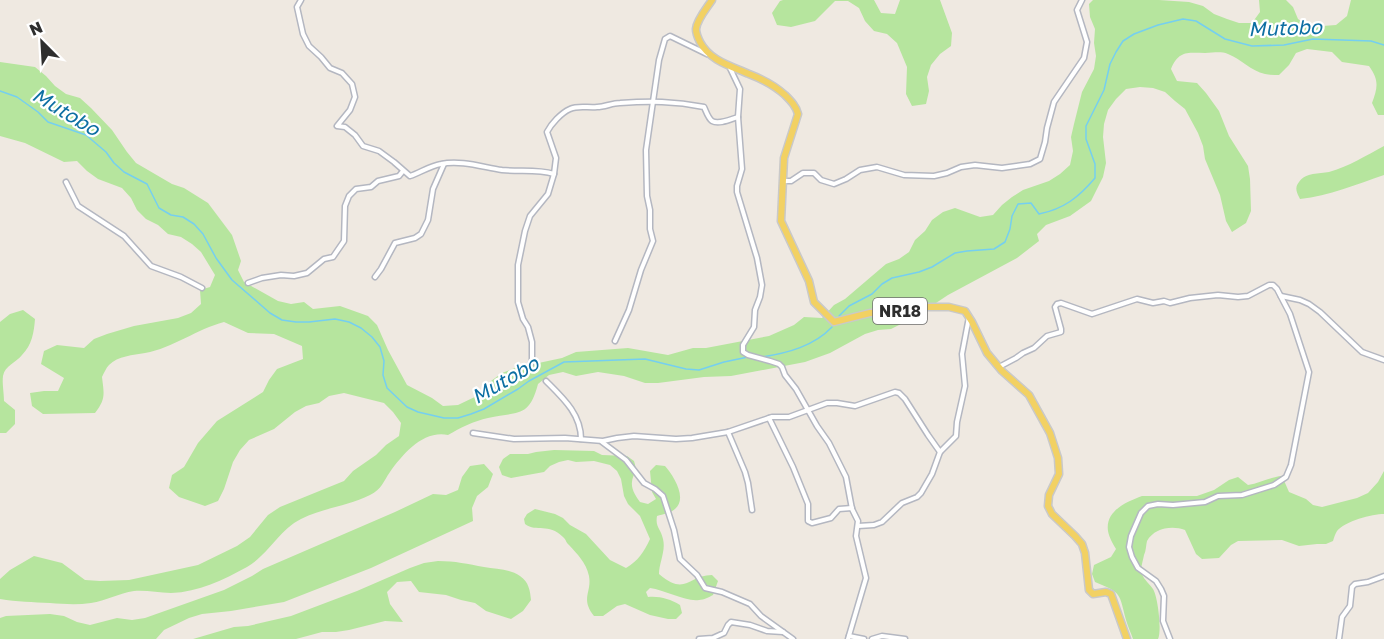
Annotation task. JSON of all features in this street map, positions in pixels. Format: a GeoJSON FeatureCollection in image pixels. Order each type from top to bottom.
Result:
{"type":"FeatureCollection","features":[{"type":"Feature","properties":{"kind":"main road"},"geometry":{"type":"LineString","coordinates":[[709,55],[702,46],[696,31],[712,0]]}},
{"type":"Feature","properties":{"kind":"main road","name":"NR18"},"geometry":{"type":"LineString","coordinates":[[709,55],[765,82],[796,107],[798,114],[784,158],[781,217],[782,225],[808,281],[814,302],[834,322],[870,313],[925,307],[960,309],[969,316]]}},
{"type":"Feature","properties":{"kind":"main road"},"geometry":{"type":"LineString","coordinates":[[969,316],[987,353],[1029,396],[1050,433],[1059,466],[1059,474],[1048,501],[1050,510],[1082,544],[1089,590],[1093,594],[1106,592],[1111,594],[1127,639]]}},
{"type":"Feature","properties":{"kind":"street"},"geometry":{"type":"LineString","coordinates":[[302,0],[297,7],[303,34],[309,46],[330,68],[342,73],[352,84],[355,97],[350,110],[337,126],[345,127],[363,146],[379,151],[407,175],[412,176],[430,166],[444,163],[515,171],[544,171],[554,174]]}},
{"type":"Feature","properties":{"kind":"street"},"geometry":{"type":"LineString","coordinates":[[783,182],[791,181],[803,173],[814,173],[821,180],[834,184],[860,170],[877,168],[904,175],[934,176],[961,167],[975,165],[1002,168],[1030,164],[1040,159],[1046,142],[1053,102],[1084,58],[1087,42],[1077,10],[1082,0]]}},
{"type":"Feature","properties":{"kind":"street"},"geometry":{"type":"LineString","coordinates":[[615,341],[629,310],[641,270],[653,242],[650,225],[651,210],[647,196],[646,159],[659,60],[665,39],[670,36],[676,38],[709,55]]}},
{"type":"Feature","properties":{"kind":"street"},"geometry":{"type":"LineString","coordinates":[[729,66],[739,85],[738,117],[742,169],[737,192],[757,258],[762,285],[755,310],[754,327],[743,345],[743,352],[779,364],[830,443],[840,463],[858,522],[856,536],[866,578],[849,637],[864,639]]}},
{"type":"Feature","properties":{"kind":"street"},"geometry":{"type":"LineString","coordinates":[[530,368],[532,342],[518,302],[518,265],[530,216],[548,194],[554,174],[556,158],[547,132],[550,127],[564,112],[575,107],[601,107],[620,103],[654,101],[704,107],[715,122],[738,117]]}},
{"type":"Feature","properties":{"kind":"street"},"geometry":{"type":"LineString","coordinates":[[375,277],[395,243],[415,238],[421,234],[430,212],[433,189],[444,163]]}},
{"type":"Feature","properties":{"kind":"street"},"geometry":{"type":"LineString","coordinates":[[248,283],[262,278],[307,273],[324,259],[333,257],[344,241],[345,206],[349,196],[356,189],[371,187],[378,181],[399,176],[403,171]]}},
{"type":"Feature","properties":{"kind":"street"},"geometry":{"type":"LineString","coordinates":[[66,182],[78,206],[124,236],[151,266],[181,277],[201,288]]}},
{"type":"Feature","properties":{"kind":"street"},"geometry":{"type":"LineString","coordinates":[[999,367],[1034,348],[1047,336],[1061,332],[1055,307],[1057,304],[1061,303],[1092,314],[1137,299],[1153,303],[1164,301],[1170,303],[1218,295],[1248,296],[1269,285],[1273,285],[1281,296],[1290,314],[1309,372],[1291,465],[1286,477],[1274,485],[1242,495],[1218,496],[1205,502],[1148,506],[1141,513],[1131,536],[1129,547],[1138,568],[1156,581],[1164,596],[1163,621],[1170,639]]}},
{"type":"Feature","properties":{"kind":"street"},"geometry":{"type":"LineString","coordinates":[[1281,296],[1309,304],[1362,352],[1384,360]]}},
{"type":"Feature","properties":{"kind":"street"},"geometry":{"type":"LineString","coordinates":[[858,526],[882,522],[902,503],[917,497],[932,474],[940,452],[956,436],[965,386],[962,354],[969,316]]}},
{"type":"Feature","properties":{"kind":"street"},"geometry":{"type":"LineString","coordinates":[[546,381],[571,407],[579,423],[581,439]]}},
{"type":"Feature","properties":{"kind":"street"},"geometry":{"type":"LineString","coordinates":[[473,433],[513,439],[601,441],[634,436],[692,438],[728,432],[769,418],[789,417],[832,402],[855,406],[890,393],[899,393],[940,452]]}},
{"type":"Feature","properties":{"kind":"street"},"geometry":{"type":"LineString","coordinates":[[769,418],[794,467],[808,504],[808,521],[812,523],[828,520],[839,509],[852,508]]}},
{"type":"Feature","properties":{"kind":"street"},"geometry":{"type":"LineString","coordinates":[[728,432],[745,472],[752,510]]}},
{"type":"Feature","properties":{"kind":"street"},"geometry":{"type":"LineString","coordinates":[[601,441],[626,460],[644,483],[663,496],[680,559],[697,575],[705,588],[722,591],[750,604],[761,616],[793,639]]}},
{"type":"Feature","properties":{"kind":"street"},"geometry":{"type":"LineString","coordinates":[[1339,639],[1342,617],[1350,606],[1352,587],[1355,584],[1384,576]]}},
{"type":"Feature","properties":{"kind":"street"},"geometry":{"type":"LineString","coordinates":[[699,639],[713,638],[724,633],[731,622],[767,631],[784,632]]}},
{"type":"Feature","properties":{"kind":"street"},"geometry":{"type":"LineString","coordinates":[[872,639],[882,636],[906,639]]}},
{"type":"Feature","properties":{"kind":"green space"},"geometry":{"type":"Polygon","coordinates":[[[783,0],[874,0],[881,13],[895,14],[900,0],[940,0],[952,33],[951,46],[931,65],[927,77],[929,91],[926,104],[912,106],[906,94],[907,67],[897,43],[887,34],[874,31],[865,21],[859,8],[848,1],[835,1],[815,21],[791,27],[777,25],[772,13],[783,0]]]}},
{"type":"Feature","properties":{"kind":"green space"},"geometry":{"type":"Polygon","coordinates":[[[1093,0],[1189,2],[1239,23],[1252,23],[1260,12],[1259,0],[1286,0],[1293,7],[1298,19],[1309,27],[1336,25],[1347,16],[1351,0],[1384,0],[1384,115],[1378,115],[1372,103],[1376,84],[1375,75],[1369,66],[1342,62],[1332,52],[1307,49],[1296,53],[1279,75],[1260,72],[1225,53],[1185,54],[1177,58],[1171,69],[1177,81],[1197,83],[1206,93],[1219,111],[1229,136],[1248,166],[1251,211],[1246,223],[1232,232],[1226,221],[1220,195],[1205,159],[1203,146],[1185,109],[1165,92],[1140,87],[1126,89],[1108,110],[1103,137],[1106,163],[1103,177],[1091,201],[1070,216],[1046,225],[1037,234],[1039,241],[1017,258],[891,329],[865,334],[830,353],[805,362],[731,376],[645,383],[624,376],[598,372],[576,376],[563,372],[549,375],[538,384],[530,403],[521,412],[488,418],[462,427],[448,435],[439,434],[422,440],[401,458],[374,493],[301,519],[286,529],[261,556],[247,567],[210,584],[171,593],[134,591],[97,602],[81,604],[0,599],[0,579],[10,570],[34,556],[62,563],[85,580],[100,581],[129,580],[198,565],[250,537],[268,515],[280,507],[344,481],[353,471],[399,436],[401,423],[384,403],[344,393],[329,396],[319,403],[295,412],[274,429],[249,440],[233,462],[218,501],[205,506],[179,497],[169,488],[172,475],[184,467],[198,443],[217,421],[263,392],[277,369],[303,359],[302,346],[274,334],[248,333],[224,322],[155,351],[126,356],[113,362],[102,377],[103,396],[95,413],[43,414],[32,406],[30,393],[58,391],[64,378],[41,364],[44,351],[57,345],[84,348],[94,339],[107,334],[191,313],[201,304],[200,290],[210,287],[215,275],[201,252],[181,237],[168,234],[158,225],[146,219],[122,188],[98,179],[77,161],[64,162],[25,143],[0,136],[0,62],[35,67],[55,86],[66,94],[80,98],[91,108],[112,130],[136,163],[208,203],[232,235],[241,261],[238,270],[244,282],[278,301],[291,304],[304,302],[313,309],[340,306],[368,316],[377,325],[407,385],[443,406],[458,405],[483,393],[491,381],[502,373],[562,358],[576,352],[628,348],[668,355],[693,348],[706,348],[769,336],[794,325],[804,317],[822,318],[834,305],[845,299],[886,264],[909,252],[915,240],[932,220],[943,212],[955,208],[980,217],[993,215],[1002,205],[1023,190],[1049,181],[1070,165],[1073,151],[1071,137],[1082,92],[1094,69],[1095,29],[1090,17],[1089,4],[1093,0]]]}},
{"type":"Feature","properties":{"kind":"green space"},"geometry":{"type":"Polygon","coordinates":[[[1384,146],[1384,175],[1332,192],[1300,199],[1297,186],[1305,176],[1343,167],[1384,146]]]}},
{"type":"Feature","properties":{"kind":"green space"},"geometry":{"type":"Polygon","coordinates":[[[23,310],[35,319],[33,333],[30,343],[20,358],[4,372],[4,401],[15,410],[15,424],[6,433],[0,433],[0,322],[10,314],[23,310]]]}},
{"type":"Feature","properties":{"kind":"green space"},"geometry":{"type":"Polygon","coordinates":[[[554,450],[594,451],[602,455],[627,456],[634,461],[635,465],[632,485],[634,493],[640,502],[648,504],[656,499],[652,492],[650,471],[656,465],[665,466],[678,487],[680,499],[679,504],[673,510],[657,516],[664,543],[659,574],[675,584],[687,583],[712,575],[718,581],[713,595],[703,600],[694,600],[650,588],[646,592],[648,597],[672,601],[680,605],[682,613],[676,619],[668,619],[650,615],[625,604],[617,606],[603,616],[594,616],[588,605],[590,582],[583,562],[558,533],[548,529],[529,527],[525,524],[524,519],[527,514],[535,509],[563,518],[586,534],[610,560],[626,568],[640,556],[650,539],[640,516],[628,504],[624,496],[617,471],[610,465],[594,461],[568,460],[550,466],[544,472],[511,478],[502,475],[499,467],[503,459],[510,454],[554,450]]]}},
{"type":"Feature","properties":{"kind":"green space"},"geometry":{"type":"Polygon","coordinates":[[[484,464],[493,474],[488,487],[477,496],[472,508],[473,521],[371,568],[284,602],[202,614],[164,630],[156,639],[0,639],[0,618],[6,616],[50,614],[90,625],[117,618],[132,620],[145,618],[224,590],[263,569],[433,494],[446,495],[458,490],[462,477],[470,466],[484,464]]]}},
{"type":"Feature","properties":{"kind":"green space"},"geometry":{"type":"Polygon","coordinates":[[[1384,471],[1384,514],[1373,515],[1346,524],[1337,531],[1333,541],[1326,544],[1299,546],[1282,540],[1238,541],[1219,558],[1202,559],[1196,554],[1185,530],[1169,528],[1154,533],[1147,541],[1141,569],[1156,599],[1159,622],[1158,639],[1133,639],[1118,595],[1095,582],[1092,574],[1094,565],[1111,557],[1116,549],[1108,531],[1108,524],[1113,513],[1123,504],[1142,496],[1197,496],[1238,477],[1248,485],[1282,476],[1289,492],[1306,499],[1313,505],[1322,507],[1368,493],[1384,471]]]}},
{"type":"Feature","properties":{"kind":"green space"},"geometry":{"type":"Polygon","coordinates":[[[438,561],[512,572],[523,578],[531,600],[523,611],[511,619],[486,611],[475,603],[446,595],[419,592],[411,581],[397,582],[387,592],[390,604],[403,622],[385,621],[296,639],[193,639],[234,627],[291,616],[410,568],[438,561]]]}},
{"type":"Feature","properties":{"kind":"waterway","name":"Mutobo"},"geometry":{"type":"LineString","coordinates":[[839,316],[849,306],[872,294],[892,278],[932,267],[955,253],[994,249],[1005,242],[1018,204],[1031,203],[1039,214],[1063,205],[1083,191],[1095,178],[1095,164],[1086,139],[1086,126],[1104,90],[1110,64],[1116,52],[1123,41],[1134,34],[1183,19],[1196,21],[1225,39],[1252,46],[1284,45],[1313,39],[1371,41],[1384,45]]}},
{"type":"Feature","properties":{"kind":"waterway","name":"Mutobo"},"geometry":{"type":"LineString","coordinates":[[0,91],[17,97],[48,122],[86,135],[124,172],[147,184],[159,208],[194,224],[203,234],[216,258],[232,280],[270,313],[282,320],[309,322],[335,319],[361,328],[380,347],[387,388],[407,407],[418,412],[444,418],[458,418],[471,414],[484,409],[564,362],[645,359],[699,370],[748,357]]}},
{"type":"Feature","properties":{"kind":"waterway","name":"Mutobo"},"geometry":{"type":"LineString","coordinates":[[762,357],[800,348],[825,334],[832,327]]}}]}
